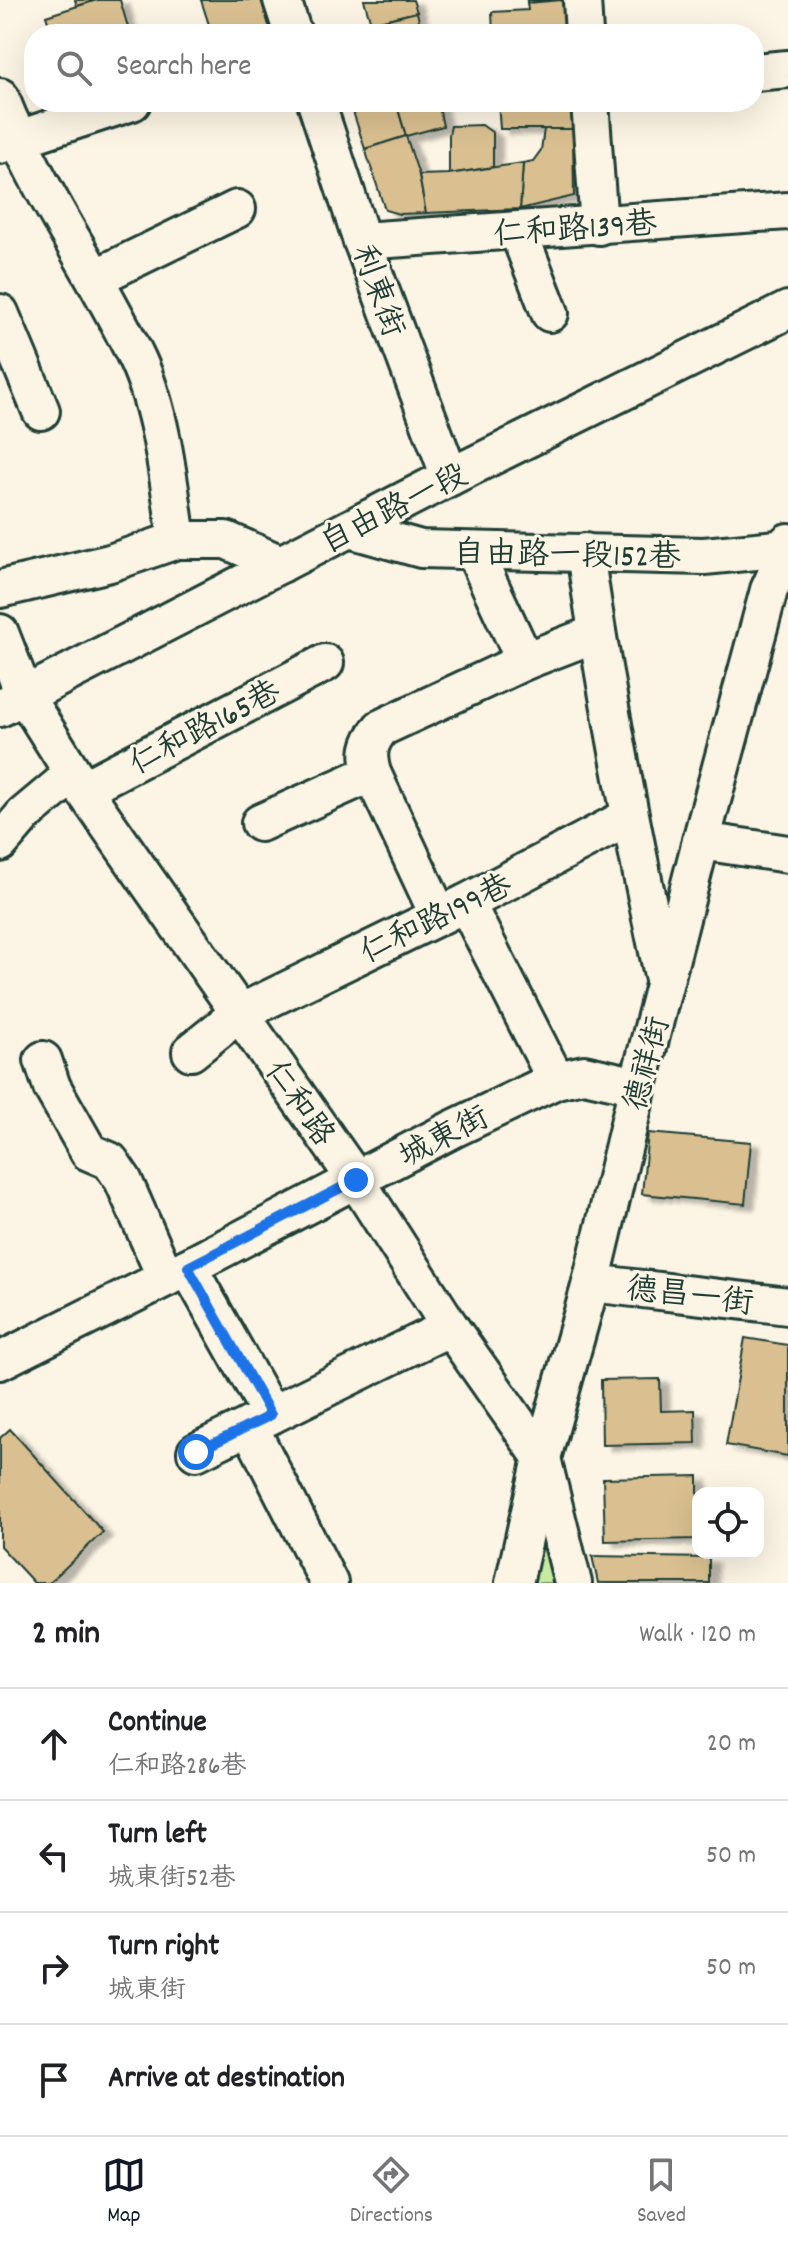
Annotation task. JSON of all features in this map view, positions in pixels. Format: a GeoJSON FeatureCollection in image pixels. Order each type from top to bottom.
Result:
{"type":"FeatureCollection","features":[{"type":"Feature","properties":{"kind":"street"},"geometry":{"type":"LineString","coordinates":[[282,0],[290,24]]}},
{"type":"Feature","properties":{"kind":"street"},"geometry":{"type":"LineString","coordinates":[[582,0],[583,24]]}},
{"type":"Feature","properties":{"kind":"street"},"geometry":{"type":"LineString","coordinates":[[764,71],[788,69]]}},
{"type":"Feature","properties":{"kind":"street"},"geometry":{"type":"LineString","coordinates":[[0,97],[8,142],[95,278],[140,364],[164,444],[177,540]]}},
{"type":"Feature","properties":{"kind":"street"},"geometry":{"type":"LineString","coordinates":[[8,142],[101,112]]}},
{"type":"Feature","properties":{"kind":"street","name":"利東街"},"geometry":{"type":"LineString","coordinates":[[319,112],[362,241],[450,477]]}},
{"type":"Feature","properties":{"kind":"street"},"geometry":{"type":"LineString","coordinates":[[591,112],[599,226]]}},
{"type":"Feature","properties":{"kind":"street"},"geometry":{"type":"LineString","coordinates":[[95,278],[237,209]]}},
{"type":"Feature","properties":{"kind":"street","name":"仁和路139巷"},"geometry":{"type":"LineString","coordinates":[[362,241],[788,211]]}},
{"type":"Feature","properties":{"kind":"street"},"geometry":{"type":"LineString","coordinates":[[518,231],[550,313]]}},
{"type":"Feature","properties":{"kind":"street","name":"自由路一段"},"geometry":{"type":"LineString","coordinates":[[12,702],[450,477],[788,310]]}},
{"type":"Feature","properties":{"kind":"street"},"geometry":{"type":"LineString","coordinates":[[0,313],[41,411]]}},
{"type":"Feature","properties":{"kind":"street","name":"自由路一段152巷"},"geometry":{"type":"LineString","coordinates":[[349,529],[421,549],[704,556],[788,546]]}},
{"type":"Feature","properties":{"kind":"street"},"geometry":{"type":"LineString","coordinates":[[0,589],[110,563],[177,540],[226,540],[281,564]]}},
{"type":"Feature","properties":{"kind":"street","name":"德祥街"},"geometry":{"type":"LineString","coordinates":[[514,1583],[542,1458],[591,1283],[701,841],[769,590],[788,546]]}},
{"type":"Feature","properties":{"kind":"street"},"geometry":{"type":"LineString","coordinates":[[474,551],[525,661]]}},
{"type":"Feature","properties":{"kind":"street"},"geometry":{"type":"LineString","coordinates":[[585,552],[629,817],[665,985]]}},
{"type":"Feature","properties":{"kind":"street","name":"仁和路"},"geometry":{"type":"LineString","coordinates":[[0,633],[12,702],[78,782],[356,1180],[450,1327],[542,1458],[573,1583]]}},
{"type":"Feature","properties":{"kind":"street"},"geometry":{"type":"LineString","coordinates":[[556,1080],[372,773],[367,755],[371,739],[381,728],[525,661],[597,633]]}},
{"type":"Feature","properties":{"kind":"street","name":"仁和路165巷"},"geometry":{"type":"LineString","coordinates":[[0,843],[24,815],[78,782],[325,663]]}},
{"type":"Feature","properties":{"kind":"street"},"geometry":{"type":"LineString","coordinates":[[260,823],[372,773]]}},
{"type":"Feature","properties":{"kind":"street","name":"仁和路199巷"},"geometry":{"type":"LineString","coordinates":[[191,1052],[238,1014],[452,910],[629,817]]}},
{"type":"Feature","properties":{"kind":"street"},"geometry":{"type":"LineString","coordinates":[[701,841],[788,854]]}},
{"type":"Feature","properties":{"kind":"street"},"geometry":{"type":"LineString","coordinates":[[43,1060],[52,1087],[89,1152],[110,1161],[123,1180],[260,1420],[329,1583]]}},
{"type":"Feature","properties":{"kind":"street","name":"城東街"},"geometry":{"type":"LineString","coordinates":[[0,1361],[556,1080],[584,1074],[638,1086]]}},
{"type":"Feature","properties":{"kind":"street","name":"德昌一街"},"geometry":{"type":"LineString","coordinates":[[591,1283],[788,1306]]}},
{"type":"Feature","properties":{"kind":"street"},"geometry":{"type":"LineString","coordinates":[[196,1452],[450,1327]]}},
{"type":"Feature","properties":{"kind":"green space"},"geometry":{"type":"Polygon","coordinates":[[[542,1493],[563,1583],[522,1583],[542,1493]]]}},
{"type":"Feature","properties":{"kind":"building"},"geometry":{"type":"Polygon","coordinates":[[[75,0],[97,0],[77,6],[75,0]]]}},
{"type":"Feature","properties":{"kind":"building"},"geometry":{"type":"Polygon","coordinates":[[[97,0],[120,0],[127,24],[49,24],[46,16],[97,0]]]}},
{"type":"Feature","properties":{"kind":"building"},"geometry":{"type":"Polygon","coordinates":[[[201,0],[261,0],[269,24],[209,24],[201,0]]]}},
{"type":"Feature","properties":{"kind":"building"},"geometry":{"type":"Polygon","coordinates":[[[364,0],[413,0],[417,12],[371,23],[364,0]]]}},
{"type":"Feature","properties":{"kind":"building"},"geometry":{"type":"Polygon","coordinates":[[[527,0],[562,0],[527,3],[527,0]]]}},
{"type":"Feature","properties":{"kind":"building"},"geometry":{"type":"Polygon","coordinates":[[[562,0],[565,24],[493,24],[492,12],[528,10],[527,3],[562,0]]]}},
{"type":"Feature","properties":{"kind":"building"},"geometry":{"type":"Polygon","coordinates":[[[417,12],[420,24],[371,24],[417,12]]]}},
{"type":"Feature","properties":{"kind":"building"},"geometry":{"type":"Polygon","coordinates":[[[353,112],[399,112],[406,136],[365,149],[353,112]]]}},
{"type":"Feature","properties":{"kind":"building"},"geometry":{"type":"Polygon","coordinates":[[[399,112],[440,112],[443,126],[406,136],[399,112]]]}},
{"type":"Feature","properties":{"kind":"building"},"geometry":{"type":"Polygon","coordinates":[[[499,112],[572,112],[573,129],[500,129],[499,112]]]}},
{"type":"Feature","properties":{"kind":"building"},"geometry":{"type":"Polygon","coordinates":[[[482,125],[493,133],[493,167],[449,174],[451,126],[482,125]]]}},
{"type":"Feature","properties":{"kind":"building"},"geometry":{"type":"Polygon","coordinates":[[[544,129],[573,129],[574,196],[520,209],[523,163],[533,161],[541,150],[544,129]]]}},
{"type":"Feature","properties":{"kind":"building"},"geometry":{"type":"Polygon","coordinates":[[[406,136],[419,175],[426,213],[399,214],[385,210],[365,149],[406,136]]]}},
{"type":"Feature","properties":{"kind":"building"},"geometry":{"type":"Polygon","coordinates":[[[523,163],[520,209],[426,213],[419,175],[449,174],[523,163]]]}},
{"type":"Feature","properties":{"kind":"building"},"geometry":{"type":"Polygon","coordinates":[[[648,1133],[751,1142],[745,1204],[642,1194],[648,1133]]]}},
{"type":"Feature","properties":{"kind":"building"},"geometry":{"type":"Polygon","coordinates":[[[745,1338],[788,1345],[788,1456],[726,1445],[745,1338]]]}},
{"type":"Feature","properties":{"kind":"building"},"geometry":{"type":"Polygon","coordinates":[[[660,1379],[661,1411],[695,1410],[696,1443],[602,1445],[601,1380],[660,1379]]]}},
{"type":"Feature","properties":{"kind":"building"},"geometry":{"type":"Polygon","coordinates":[[[10,1429],[103,1532],[49,1583],[34,1583],[0,1546],[0,1438],[10,1429]]]}},
{"type":"Feature","properties":{"kind":"building"},"geometry":{"type":"Polygon","coordinates":[[[698,1476],[698,1487],[692,1487],[692,1539],[605,1541],[603,1478],[698,1476]]]}},
{"type":"Feature","properties":{"kind":"building"},"geometry":{"type":"Polygon","coordinates":[[[592,1556],[709,1559],[709,1583],[598,1583],[592,1556]]]}},
{"type":"Feature","properties":{"kind":"route"},"geometry":{"type":"LineString","coordinates":[[196,1452],[271,1415],[188,1267],[356,1180]]}}]}
